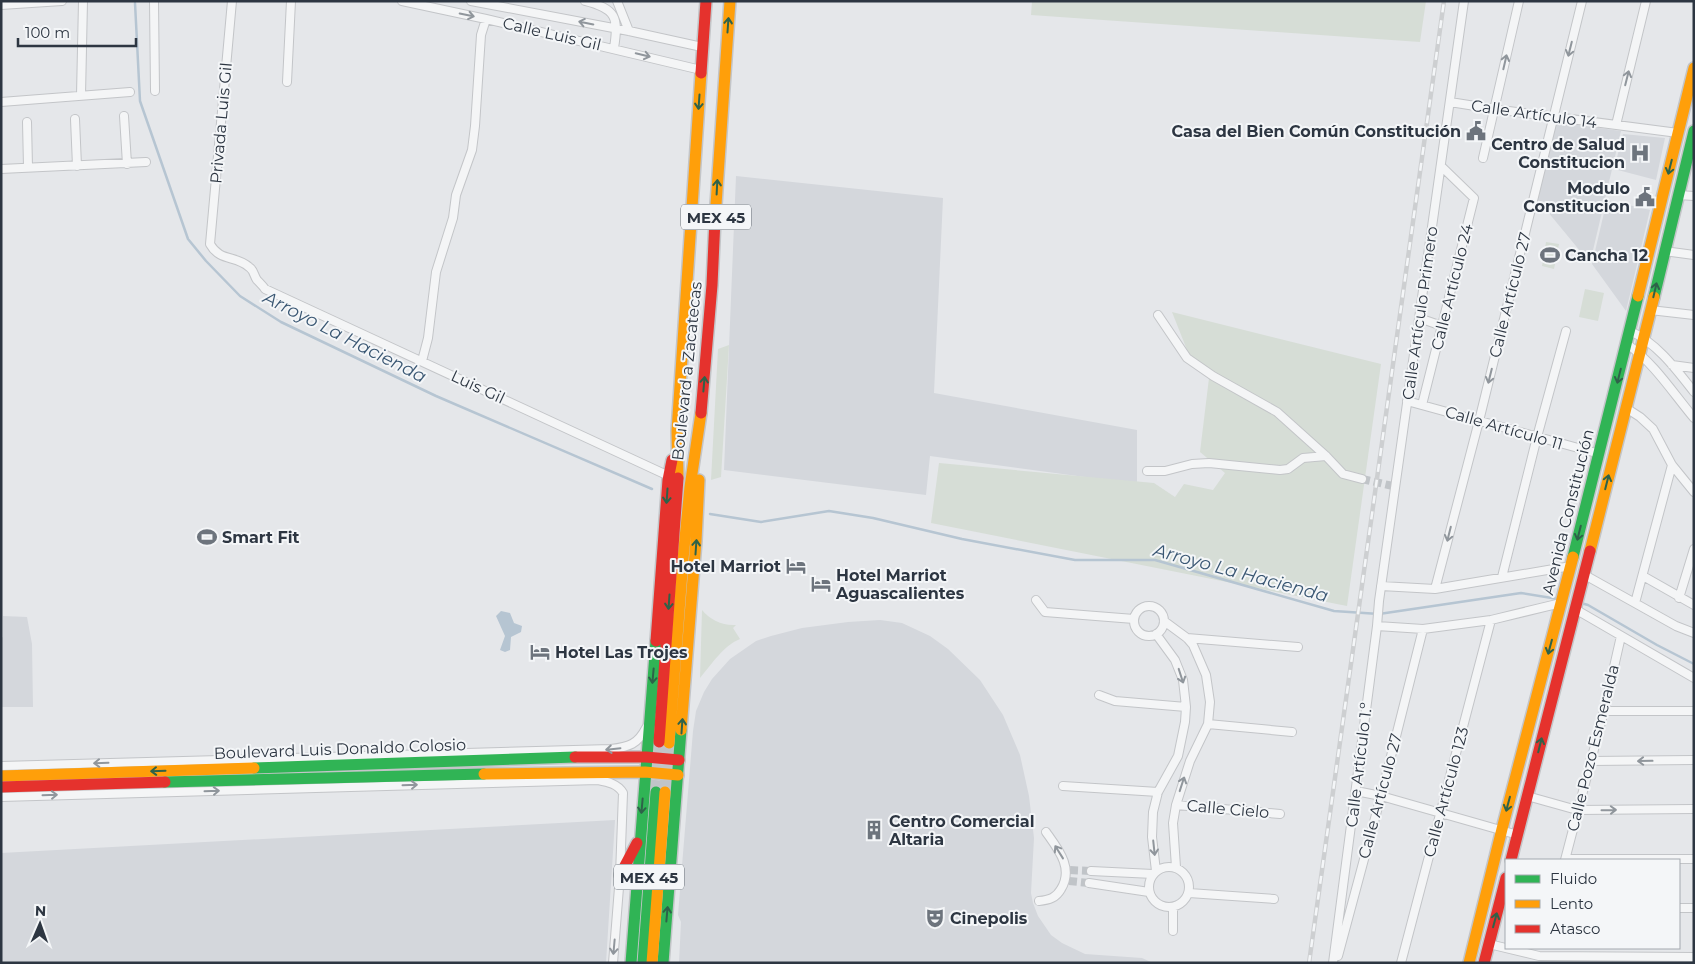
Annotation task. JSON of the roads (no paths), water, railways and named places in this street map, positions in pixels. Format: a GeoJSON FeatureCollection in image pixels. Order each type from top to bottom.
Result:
{"type":"FeatureCollection","features":[{"type":"Feature","properties":{"kind":"main road","name":"Boulevard a Zacatecas"},"geometry":{"type":"LineString","coordinates":[[706,1],[673,478],[664,742],[690,487],[700,433],[712,286],[718,159],[730,1]]}},
{"type":"Feature","properties":{"kind":"main road","name":"Avenida Constitución"},"geometry":{"type":"LineString","coordinates":[[1469,963],[1600,454],[1694,68]]}},
{"type":"Feature","properties":{"kind":"main road","name":"Avenida Constitución"},"geometry":{"type":"LineString","coordinates":[[1511,859],[1693,139]]}},
{"type":"Feature","properties":{"kind":"main road"},"geometry":{"type":"LineString","coordinates":[[663,963],[696,541],[700,433]]}},
{"type":"Feature","properties":{"kind":"main road"},"geometry":{"type":"LineString","coordinates":[[631,963],[646,757],[673,478]]}},
{"type":"Feature","properties":{"kind":"main road"},"geometry":{"type":"LineString","coordinates":[[572,751],[586,757]]}},
{"type":"Feature","properties":{"kind":"main road"},"geometry":{"type":"LineString","coordinates":[[470,761],[480,753]]}},
{"type":"Feature","properties":{"kind":"main road","name":"Boulevard Luis Donaldo Colosio"},"geometry":{"type":"LineString","coordinates":[[1,787],[62,780],[261,768],[586,757],[646,757],[679,760]]}},
{"type":"Feature","properties":{"kind":"main road"},"geometry":{"type":"LineString","coordinates":[[77,764],[62,780],[83,794]]}},
{"type":"Feature","properties":{"kind":"main road"},"geometry":{"type":"LineString","coordinates":[[166,782],[185,776],[250,773],[261,768],[269,772],[290,774],[307,779]]}},
{"type":"Feature","properties":{"kind":"main road","name":"Boulevard Luis Donaldo Colosio"},"geometry":{"type":"LineString","coordinates":[[1,776],[62,780],[166,782],[504,773],[645,772],[678,775]]}},
{"type":"Feature","properties":{"kind":"main road"},"geometry":{"type":"LineString","coordinates":[[504,773],[527,782]]}},
{"type":"Feature","properties":{"kind":"main road"},"geometry":{"type":"LineString","coordinates":[[376,786],[392,776]]}},
{"type":"Feature","properties":{"kind":"main road","name":"MEX 45"},"geometry":{"type":"LineString","coordinates":[[643,963],[660,792],[652,963]]}},
{"type":"Feature","properties":{"kind":"main road"},"geometry":{"type":"LineString","coordinates":[[620,875],[639,838]]}},
{"type":"Feature","properties":{"kind":"main road"},"geometry":{"type":"LineString","coordinates":[[1484,963],[1505,882]]}},
{"type":"Feature","properties":{"kind":"street"},"geometry":{"type":"LineString","coordinates":[[1,5],[62,1]]}},
{"type":"Feature","properties":{"kind":"street"},"geometry":{"type":"LineString","coordinates":[[81,95],[83,1]]}},
{"type":"Feature","properties":{"kind":"street"},"geometry":{"type":"LineString","coordinates":[[154,1],[155,92]]}},
{"type":"Feature","properties":{"kind":"street","name":"Privada Luis Gil"},"geometry":{"type":"LineString","coordinates":[[210,244],[232,1]]}},
{"type":"Feature","properties":{"kind":"street"},"geometry":{"type":"LineString","coordinates":[[287,82],[291,1]]}},
{"type":"Feature","properties":{"kind":"street","name":"Calle Luis Gil"},"geometry":{"type":"LineString","coordinates":[[402,1],[486,18],[701,70]]}},
{"type":"Feature","properties":{"kind":"street","name":"Calle Luis Gil"},"geometry":{"type":"LineString","coordinates":[[470,1],[702,47]]}},
{"type":"Feature","properties":{"kind":"street"},"geometry":{"type":"LineString","coordinates":[[586,1],[610,10],[617,29],[614,48]]}},
{"type":"Feature","properties":{"kind":"street"},"geometry":{"type":"LineString","coordinates":[[617,1],[629,31]]}},
{"type":"Feature","properties":{"kind":"street","name":"Calle Artículo Primero"},"geometry":{"type":"LineString","coordinates":[[1378,622],[1394,487],[1464,1]]}},
{"type":"Feature","properties":{"kind":"street"},"geometry":{"type":"LineString","coordinates":[[1483,158],[1519,1]]}},
{"type":"Feature","properties":{"kind":"street","name":"Calle Artículo 27"},"geometry":{"type":"LineString","coordinates":[[1435,589],[1479,421],[1582,1]]}},
{"type":"Feature","properties":{"kind":"street"},"geometry":{"type":"LineString","coordinates":[[1616,125],[1646,1]]}},
{"type":"Feature","properties":{"kind":"street"},"geometry":{"type":"LineString","coordinates":[[422,362],[428,338],[436,272],[453,218],[456,195],[472,150],[481,35],[486,18]]}},
{"type":"Feature","properties":{"kind":"street"},"geometry":{"type":"LineString","coordinates":[[1,102],[130,92]]}},
{"type":"Feature","properties":{"kind":"street","name":"Calle Artículo 14"},"geometry":{"type":"LineString","coordinates":[[1450,102],[1494,110],[1678,133]]}},
{"type":"Feature","properties":{"kind":"street"},"geometry":{"type":"LineString","coordinates":[[124,116],[127,164]]}},
{"type":"Feature","properties":{"kind":"street"},"geometry":{"type":"LineString","coordinates":[[75,119],[77,166]]}},
{"type":"Feature","properties":{"kind":"street"},"geometry":{"type":"LineString","coordinates":[[28,122],[28,167]]}},
{"type":"Feature","properties":{"kind":"street"},"geometry":{"type":"LineString","coordinates":[[1,168],[146,162]]}},
{"type":"Feature","properties":{"kind":"street","name":"Calle Artículo 24"},"geometry":{"type":"LineString","coordinates":[[1422,405],[1474,198],[1441,166]]}},
{"type":"Feature","properties":{"kind":"street"},"geometry":{"type":"LineString","coordinates":[[1678,194],[1694,196]]}},
{"type":"Feature","properties":{"kind":"street","name":"Luis Gil"},"geometry":{"type":"LineString","coordinates":[[210,244],[214,252],[242,262],[251,268],[265,289],[673,478]]}},
{"type":"Feature","properties":{"kind":"street"},"geometry":{"type":"LineString","coordinates":[[1664,251],[1694,255]]}},
{"type":"Feature","properties":{"kind":"street"},"geometry":{"type":"LineString","coordinates":[[1650,310],[1694,315]]}},
{"type":"Feature","properties":{"kind":"street"},"geometry":{"type":"LineString","coordinates":[[1158,314],[1187,358],[1213,376],[1277,412],[1343,474],[1362,479]]}},
{"type":"Feature","properties":{"kind":"street"},"geometry":{"type":"LineString","coordinates":[[1419,318],[1442,326]]}},
{"type":"Feature","properties":{"kind":"street"},"geometry":{"type":"LineString","coordinates":[[1502,577],[1566,331]]}},
{"type":"Feature","properties":{"kind":"street"},"geometry":{"type":"LineString","coordinates":[[1630,331],[1644,337],[1672,365],[1694,392]]}},
{"type":"Feature","properties":{"kind":"street"},"geometry":{"type":"LineString","coordinates":[[1627,344],[1639,352],[1694,418]]}},
{"type":"Feature","properties":{"kind":"street"},"geometry":{"type":"LineString","coordinates":[[1672,365],[1694,368]]}},
{"type":"Feature","properties":{"kind":"street","name":"Calle Artículo 11"},"geometry":{"type":"LineString","coordinates":[[1407,401],[1600,454]]}},
{"type":"Feature","properties":{"kind":"street"},"geometry":{"type":"LineString","coordinates":[[1626,408],[1640,417],[1653,430],[1672,465],[1694,492]]}},
{"type":"Feature","properties":{"kind":"street"},"geometry":{"type":"LineString","coordinates":[[1147,472],[1165,472],[1192,464],[1209,463],[1280,470],[1288,469],[1303,458],[1326,456]]}},
{"type":"Feature","properties":{"kind":"street"},"geometry":{"type":"LineString","coordinates":[[1636,603],[1672,465]]}},
{"type":"Feature","properties":{"kind":"street"},"geometry":{"type":"LineString","coordinates":[[1679,598],[1694,549]]}},
{"type":"Feature","properties":{"kind":"street"},"geometry":{"type":"LineString","coordinates":[[1381,586],[1435,589],[1571,566]]}},
{"type":"Feature","properties":{"kind":"street"},"geometry":{"type":"LineString","coordinates":[[1643,576],[1694,605]]}},
{"type":"Feature","properties":{"kind":"street"},"geometry":{"type":"LineString","coordinates":[[1583,577],[1636,603],[1676,626],[1694,633]]}},
{"type":"Feature","properties":{"kind":"street"},"geometry":{"type":"LineString","coordinates":[[1036,600],[1045,612],[1134,620]]}},
{"type":"Feature","properties":{"kind":"street"},"geometry":{"type":"LineString","coordinates":[[1378,622],[1423,629],[1491,620],[1562,602]]}},
{"type":"Feature","properties":{"kind":"street"},"geometry":{"type":"LineString","coordinates":[[1164,621],[1160,631],[1147,636],[1139,632],[1134,620],[1138,611],[1142,608],[1152,607],[1160,612],[1164,621],[1187,638],[1193,645],[1206,675],[1210,702],[1208,724],[1190,761],[1176,805],[1173,823],[1176,867]]}},
{"type":"Feature","properties":{"kind":"street"},"geometry":{"type":"LineString","coordinates":[[1576,607],[1621,636],[1694,678]]}},
{"type":"Feature","properties":{"kind":"street","name":"Calle Artículo 123"},"geometry":{"type":"LineString","coordinates":[[1401,963],[1491,620]]}},
{"type":"Feature","properties":{"kind":"street","name":"Calle Artículo 1.º"},"geometry":{"type":"LineString","coordinates":[[1334,963],[1378,622]]}},
{"type":"Feature","properties":{"kind":"street","name":"Calle Artículo 27"},"geometry":{"type":"LineString","coordinates":[[1334,963],[1381,796],[1423,629]]}},
{"type":"Feature","properties":{"kind":"street"},"geometry":{"type":"LineString","coordinates":[[1155,873],[1152,837],[1153,812],[1158,792],[1178,756],[1186,707],[1183,680],[1175,660],[1156,634]]}},
{"type":"Feature","properties":{"kind":"street","name":"Calle Pozo Esmeralda"},"geometry":{"type":"LineString","coordinates":[[1565,859],[1604,711],[1621,636]]}},
{"type":"Feature","properties":{"kind":"street"},"geometry":{"type":"LineString","coordinates":[[1187,638],[1298,647]]}},
{"type":"Feature","properties":{"kind":"street"},"geometry":{"type":"LineString","coordinates":[[1099,694],[1115,701],[1186,707]]}},
{"type":"Feature","properties":{"kind":"street"},"geometry":{"type":"LineString","coordinates":[[1604,711],[1694,711]]}},
{"type":"Feature","properties":{"kind":"street","name":"Boulevard Luis Donaldo Colosio"},"geometry":{"type":"LineString","coordinates":[[1,766],[624,748],[639,740],[650,722]]}},
{"type":"Feature","properties":{"kind":"street"},"geometry":{"type":"LineString","coordinates":[[1208,724],[1292,732]]}},
{"type":"Feature","properties":{"kind":"street"},"geometry":{"type":"LineString","coordinates":[[1178,756],[1190,761]]}},
{"type":"Feature","properties":{"kind":"street"},"geometry":{"type":"LineString","coordinates":[[1590,761],[1694,760]]}},
{"type":"Feature","properties":{"kind":"street"},"geometry":{"type":"LineString","coordinates":[[1,797],[598,780],[612,784],[624,793],[613,963]]}},
{"type":"Feature","properties":{"kind":"street"},"geometry":{"type":"LineString","coordinates":[[1063,786],[1158,792]]}},
{"type":"Feature","properties":{"kind":"street"},"geometry":{"type":"LineString","coordinates":[[1356,791],[1381,796],[1518,835]]}},
{"type":"Feature","properties":{"kind":"street"},"geometry":{"type":"LineString","coordinates":[[1527,796],[1577,810],[1694,809]]}},
{"type":"Feature","properties":{"kind":"street","name":"Calle Cielo"},"geometry":{"type":"LineString","coordinates":[[1176,805],[1280,814]]}},
{"type":"Feature","properties":{"kind":"street"},"geometry":{"type":"LineString","coordinates":[[1043,901],[1057,896],[1068,881],[1069,869],[1046,832]]}},
{"type":"Feature","properties":{"kind":"street"},"geometry":{"type":"LineString","coordinates":[[1680,859],[1694,859]]}},
{"type":"Feature","properties":{"kind":"street"},"geometry":{"type":"LineString","coordinates":[[1162,867],[1176,867],[1189,880],[1189,893],[1186,900],[1173,907],[1165,907],[1153,899],[1149,892],[1149,886],[1155,873],[1162,867]]}},
{"type":"Feature","properties":{"kind":"street"},"geometry":{"type":"LineString","coordinates":[[1091,871],[1155,873]]}},
{"type":"Feature","properties":{"kind":"street"},"geometry":{"type":"LineString","coordinates":[[1089,884],[1149,892]]}},
{"type":"Feature","properties":{"kind":"street"},"geometry":{"type":"LineString","coordinates":[[1189,893],[1274,899]]}},
{"type":"Feature","properties":{"kind":"street"},"geometry":{"type":"LineString","coordinates":[[1173,907],[1173,931]]}},
{"type":"Feature","properties":{"kind":"street"},"geometry":{"type":"LineString","coordinates":[[1680,908],[1694,908]]}},
{"type":"Feature","properties":{"kind":"street"},"geometry":{"type":"LineString","coordinates":[[1489,944],[1505,948]]}},
{"type":"Feature","properties":{"kind":"street"},"geometry":{"type":"LineString","coordinates":[[1510,949],[1539,956],[1694,957]]}},
{"type":"Feature","properties":{"kind":"street"},"geometry":{"type":"LineString","coordinates":[[1539,956],[1541,949]]}},
{"type":"Feature","properties":{"kind":"water"},"geometry":{"type":"Polygon","coordinates":[[[501,611],[510,613],[514,623],[522,626],[521,632],[511,637],[510,650],[505,652],[500,650],[505,636],[496,616],[501,611]]]}},
{"type":"Feature","properties":{"kind":"waterway","name":"Arroyo La Hacienda"},"geometry":{"type":"LineString","coordinates":[[135,3],[140,101],[188,239],[206,261],[240,296],[281,322],[436,396],[652,489]]}},
{"type":"Feature","properties":{"kind":"waterway","name":"Arroyo La Hacienda"},"geometry":{"type":"LineString","coordinates":[[710,514],[761,522],[829,511],[873,518],[962,539],[1075,560],[1155,560],[1334,611],[1379,614],[1521,593],[1558,599]]}},
{"type":"Feature","properties":{"kind":"waterway","name":"Arroyo La Hacienda"},"geometry":{"type":"LineString","coordinates":[[1581,603],[1588,605],[1694,664]]}},
{"type":"Feature","properties":{"kind":"tunnel"},"geometry":{"type":"LineString","coordinates":[[1362,479],[1393,486]]}},
{"type":"Feature","properties":{"kind":"tunnel"},"geometry":{"type":"LineString","coordinates":[[656,792],[659,742]]}},
{"type":"Feature","properties":{"kind":"tunnel"},"geometry":{"type":"LineString","coordinates":[[665,792],[669,743]]}},
{"type":"Feature","properties":{"kind":"tunnel"},"geometry":{"type":"LineString","coordinates":[[1070,870],[1091,871]]}},
{"type":"Feature","properties":{"kind":"tunnel"},"geometry":{"type":"LineString","coordinates":[[1069,881],[1089,883]]}},
{"type":"Feature","properties":{"kind":"railway"},"geometry":{"type":"LineString","coordinates":[[1309,963],[1444,1]]}},
{"type":"Feature","properties":{"kind":"place","name":"Casa del Bien Común Constitución"},"geometry":{"type":"Point","coordinates":[1476,131]}},
{"type":"Feature","properties":{"kind":"place","name":"Centro de Salud Constitucion"},"geometry":{"type":"Point","coordinates":[1640,153]}},
{"type":"Feature","properties":{"kind":"place","name":"Modulo Constitucion"},"geometry":{"type":"Point","coordinates":[1645,197]}},
{"type":"Feature","properties":{"kind":"place","name":"Cancha 12"},"geometry":{"type":"Point","coordinates":[1550,255]}},
{"type":"Feature","properties":{"kind":"place","name":"Smart Fit"},"geometry":{"type":"Point","coordinates":[207,537]}},
{"type":"Feature","properties":{"kind":"place","name":"Hotel Marriot"},"geometry":{"type":"Point","coordinates":[796,566]}},
{"type":"Feature","properties":{"kind":"place","name":"Hotel Marriot Aguascalientes"},"geometry":{"type":"Point","coordinates":[821,584]}},
{"type":"Feature","properties":{"kind":"place","name":"Hotel Las Trojes"},"geometry":{"type":"Point","coordinates":[540,652]}},
{"type":"Feature","properties":{"kind":"place","name":"Centro Comercial Altaria"},"geometry":{"type":"Point","coordinates":[874,830]}},
{"type":"Feature","properties":{"kind":"place","name":"Cinepolis"},"geometry":{"type":"Point","coordinates":[935,918]}}]}
